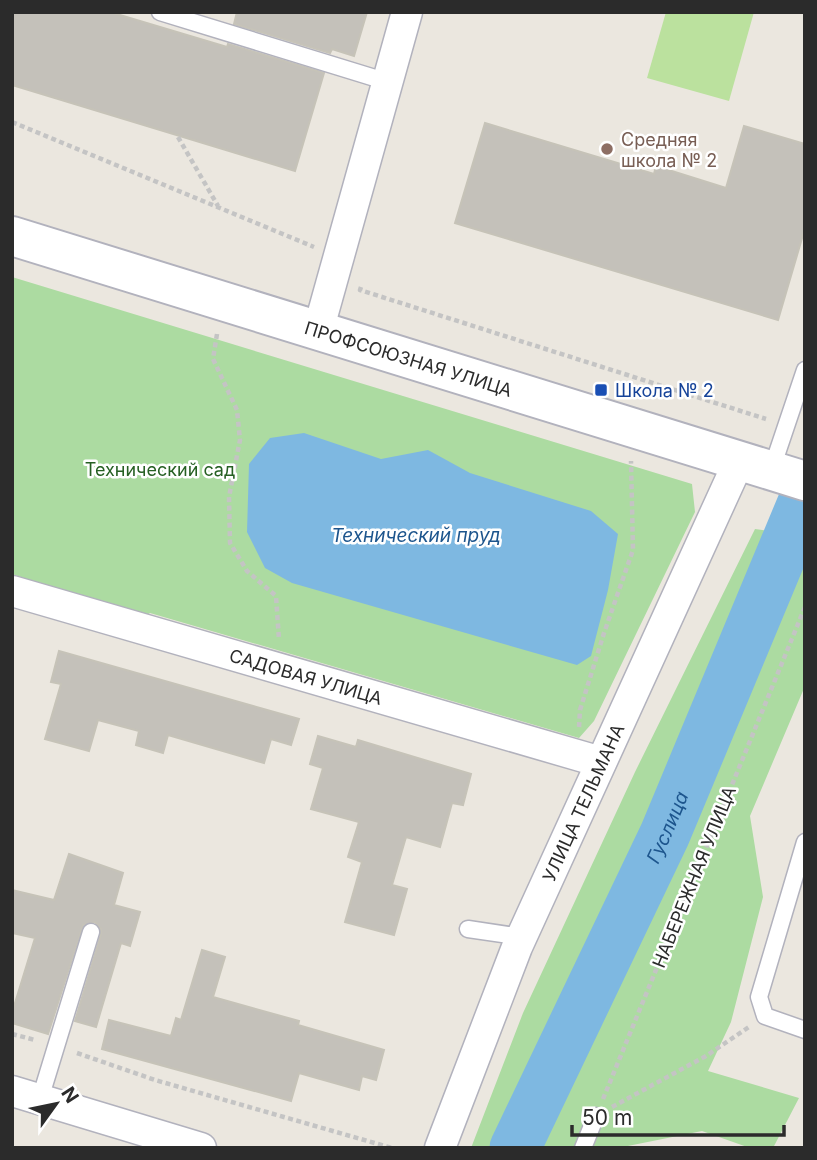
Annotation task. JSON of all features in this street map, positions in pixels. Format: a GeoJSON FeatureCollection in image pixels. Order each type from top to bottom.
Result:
{"type":"FeatureCollection","features":[{"type":"Feature","properties":{"kind":"main road","name":"ПРОФСОЮЗНАЯ УЛИЦА"},"geometry":{"type":"LineString","coordinates":[[12,236],[774,471]]}},
{"type":"Feature","properties":{"kind":"street"},"geometry":{"type":"LineString","coordinates":[[318,331],[407,12]]}},
{"type":"Feature","properties":{"kind":"street","name":"УЛИЦА ТЕЛЬМАНА"},"geometry":{"type":"LineString","coordinates":[[440,1148],[588,759],[774,471]]}},
{"type":"Feature","properties":{"kind":"street","name":"САДОВАЯ УЛИЦА"},"geometry":{"type":"LineString","coordinates":[[12,591],[588,759]]}},
{"type":"Feature","properties":{"kind":"street"},"geometry":{"type":"LineString","coordinates":[[26,1095],[201,1148]]}},
{"type":"Feature","properties":{"kind":"lane"},"geometry":{"type":"LineString","coordinates":[[160,12],[388,82]]}},
{"type":"Feature","properties":{"kind":"lane"},"geometry":{"type":"LineString","coordinates":[[774,471],[805,370]]}},
{"type":"Feature","properties":{"kind":"lane"},"geometry":{"type":"LineString","coordinates":[[805,842],[759,997],[765,1016],[805,1030]]}},
{"type":"Feature","properties":{"kind":"lane"},"geometry":{"type":"LineString","coordinates":[[468,929],[522,937]]}},
{"type":"Feature","properties":{"kind":"lane"},"geometry":{"type":"LineString","coordinates":[[26,1095],[56,1046],[90,932]]}},
{"type":"Feature","properties":{"kind":"lane"},"geometry":{"type":"LineString","coordinates":[[583,1148],[596,1116]]}},
{"type":"Feature","properties":{"kind":"path"},"geometry":{"type":"LineString","coordinates":[[12,122],[366,267],[360,290],[787,425]]}},
{"type":"Feature","properties":{"kind":"path"},"geometry":{"type":"LineString","coordinates":[[178,137],[218,207]]}},
{"type":"Feature","properties":{"kind":"path"},"geometry":{"type":"LineString","coordinates":[[217,333],[214,359],[237,410],[240,440],[229,496],[230,543],[247,571],[276,596],[279,635],[276,668]]}},
{"type":"Feature","properties":{"kind":"path"},"geometry":{"type":"LineString","coordinates":[[588,759],[580,710],[634,550],[630,453]]}},
{"type":"Feature","properties":{"kind":"path","name":"НАБЕРЕЖНАЯ УЛИЦА"},"geometry":{"type":"LineString","coordinates":[[596,1116],[805,607]]}},
{"type":"Feature","properties":{"kind":"path"},"geometry":{"type":"LineString","coordinates":[[596,1116],[706,1056],[765,1016]]}},
{"type":"Feature","properties":{"kind":"path"},"geometry":{"type":"LineString","coordinates":[[12,1034],[155,1080],[392,1148]]}},
{"type":"Feature","properties":{"kind":"green space"},"geometry":{"type":"Polygon","coordinates":[[[666,12],[754,12],[729,101],[647,78],[666,12]]]}},
{"type":"Feature","properties":{"kind":"green space","name":"Технический сад"},"geometry":{"type":"Polygon","coordinates":[[[12,277],[692,484],[695,512],[594,721],[579,738],[150,613],[142,618],[12,574],[12,277]]]}},
{"type":"Feature","properties":{"kind":"green space"},"geometry":{"type":"Polygon","coordinates":[[[755,529],[805,536],[805,686],[750,816],[763,897],[731,1022],[708,1071],[799,1098],[773,1148],[750,1148],[702,1131],[618,1148],[471,1148],[523,1013],[635,772],[755,529]]]}},
{"type":"Feature","properties":{"kind":"water","name":"Технический пруд"},"geometry":{"type":"Polygon","coordinates":[[[304,433],[381,459],[428,450],[470,473],[591,511],[618,534],[608,590],[591,656],[577,665],[292,583],[265,568],[247,532],[249,464],[270,438],[304,433]]]}},
{"type":"Feature","properties":{"kind":"building"},"geometry":{"type":"Polygon","coordinates":[[[12,12],[110,12],[324,73],[295,171],[12,85],[12,12]]]}},
{"type":"Feature","properties":{"kind":"building"},"geometry":{"type":"Polygon","coordinates":[[[237,12],[367,12],[354,56],[332,49],[330,53],[234,24],[237,12]]]}},
{"type":"Feature","properties":{"kind":"building"},"geometry":{"type":"Polygon","coordinates":[[[485,123],[654,174],[656,166],[726,188],[744,126],[805,144],[805,228],[778,320],[455,223],[485,123]]]}},
{"type":"Feature","properties":{"kind":"building"},"geometry":{"type":"Polygon","coordinates":[[[59,651],[299,719],[291,745],[271,739],[264,763],[168,735],[163,753],[136,745],[139,731],[98,720],[89,751],[45,739],[61,684],[51,682],[59,651]]]}},
{"type":"Feature","properties":{"kind":"building"},"geometry":{"type":"Polygon","coordinates":[[[318,736],[356,747],[358,740],[471,774],[463,805],[452,803],[440,847],[406,837],[392,885],[407,889],[394,935],[345,922],[362,862],[348,857],[359,822],[311,809],[323,768],[310,764],[318,736]]]}},
{"type":"Feature","properties":{"kind":"building"},"geometry":{"type":"Polygon","coordinates":[[[69,854],[123,873],[114,905],[140,912],[130,946],[121,943],[96,1027],[75,1021],[101,934],[101,929],[95,922],[83,925],[48,1034],[12,1023],[12,1013],[35,938],[12,933],[12,890],[54,900],[69,854]]]}},
{"type":"Feature","properties":{"kind":"building"},"geometry":{"type":"Polygon","coordinates":[[[202,950],[225,957],[213,997],[299,1021],[298,1025],[384,1050],[376,1080],[362,1076],[359,1090],[299,1073],[291,1101],[102,1049],[109,1020],[171,1036],[176,1018],[181,1020],[202,950]]]}},
{"type":"Feature","properties":{"kind":"waterway","name":"Гуслица"},"geometry":{"type":"LineString","coordinates":[[515,1148],[665,834],[805,498]]}},
{"type":"Feature","properties":{"kind":"place","name":"Средняя школа № 2"},"geometry":{"type":"Point","coordinates":[607,149]}},
{"type":"Feature","properties":{"kind":"place","name":"Школа № 2"},"geometry":{"type":"Point","coordinates":[601,390]}}]}
